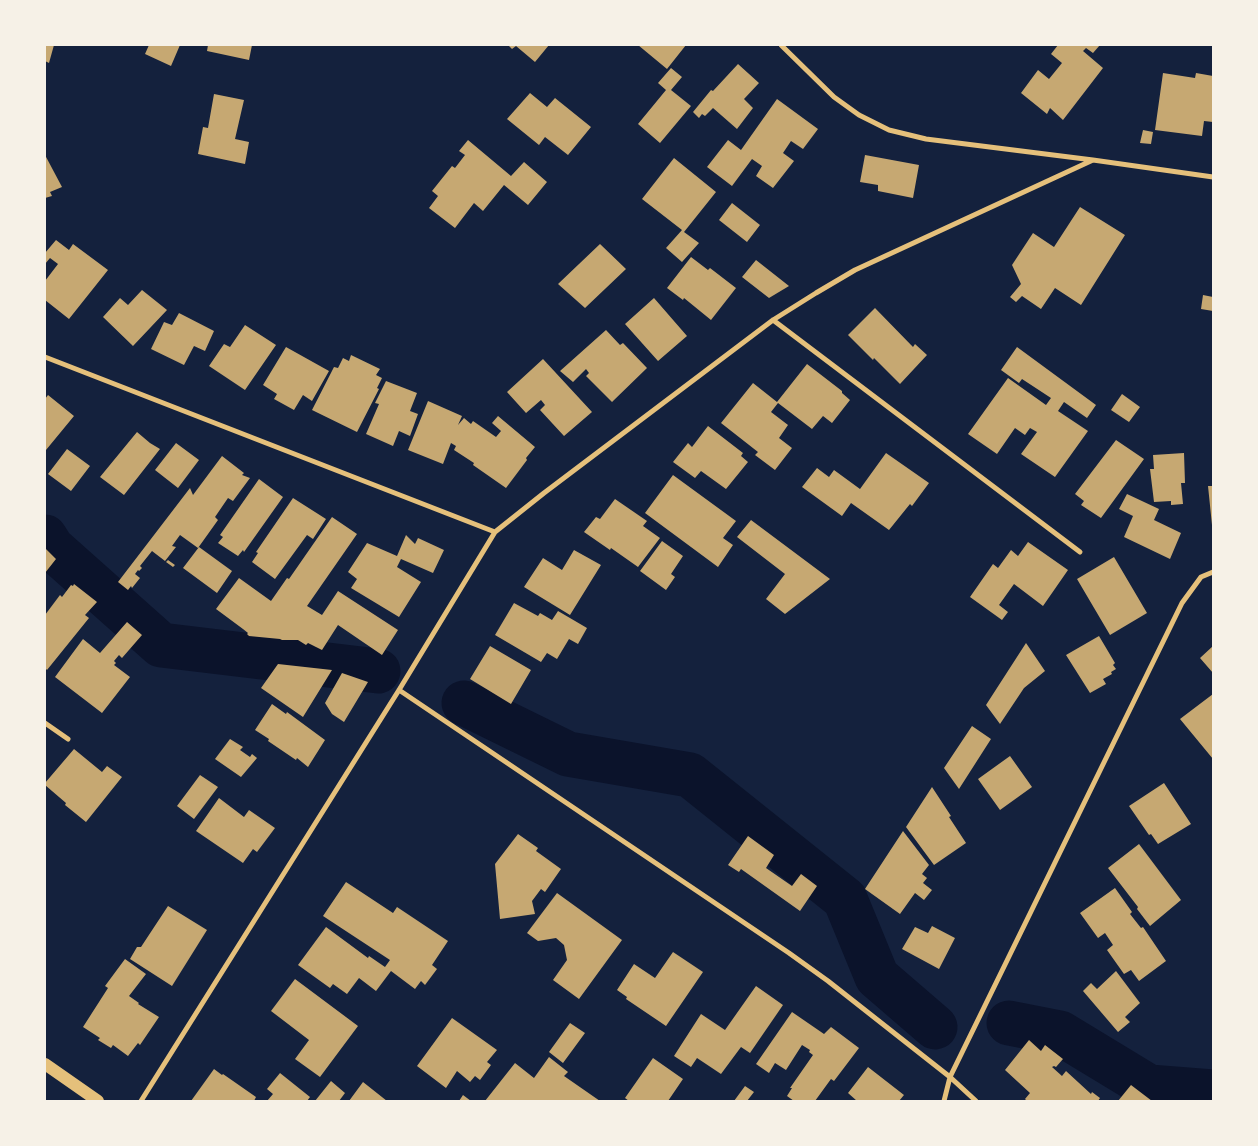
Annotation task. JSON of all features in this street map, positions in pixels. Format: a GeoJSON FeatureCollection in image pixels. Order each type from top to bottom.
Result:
{"type":"FeatureCollection","features":[{"type":"Feature","properties":{"kind":"main road"},"geometry":{"type":"LineString","coordinates":[[45,1064],[98,1101]]}},
{"type":"Feature","properties":{"kind":"street"},"geometry":{"type":"LineString","coordinates":[[781,45],[834,97],[859,115],[889,130],[926,139],[1093,160],[1213,178]]}},
{"type":"Feature","properties":{"kind":"street"},"geometry":{"type":"LineString","coordinates":[[141,1101],[399,690],[495,532],[773,320],[854,270],[1093,160]]}},
{"type":"Feature","properties":{"kind":"street"},"geometry":{"type":"LineString","coordinates":[[773,320],[1080,552]]}},
{"type":"Feature","properties":{"kind":"street"},"geometry":{"type":"LineString","coordinates":[[45,356],[495,532]]}},
{"type":"Feature","properties":{"kind":"street"},"geometry":{"type":"LineString","coordinates":[[944,1101],[950,1077],[1182,603],[1201,577],[1213,572]]}},
{"type":"Feature","properties":{"kind":"street"},"geometry":{"type":"LineString","coordinates":[[399,690],[789,953],[828,981],[950,1077],[976,1101]]}},
{"type":"Feature","properties":{"kind":"street"},"geometry":{"type":"LineString","coordinates":[[45,723],[68,739]]}},
{"type":"Feature","properties":{"kind":"building"},"geometry":{"type":"Polygon","coordinates":[[[45,45],[54,45],[49,63],[45,61],[45,45]]]}},
{"type":"Feature","properties":{"kind":"building"},"geometry":{"type":"Polygon","coordinates":[[[149,45],[180,45],[171,66],[145,54],[149,45]]]}},
{"type":"Feature","properties":{"kind":"building"},"geometry":{"type":"Polygon","coordinates":[[[208,45],[252,45],[249,60],[207,51],[208,45]]]}},
{"type":"Feature","properties":{"kind":"building"},"geometry":{"type":"Polygon","coordinates":[[[508,45],[549,45],[535,62],[516,46],[512,49],[508,45]]]}},
{"type":"Feature","properties":{"kind":"building"},"geometry":{"type":"Polygon","coordinates":[[[638,45],[686,45],[667,69],[638,45]]]}},
{"type":"Feature","properties":{"kind":"building"},"geometry":{"type":"Polygon","coordinates":[[[1058,45],[1100,45],[1093,53],[1086,48],[1083,51],[1103,68],[1063,120],[1050,108],[1047,114],[1021,93],[1038,70],[1049,79],[1062,63],[1051,54],[1058,45]]]}},
{"type":"Feature","properties":{"kind":"building"},"geometry":{"type":"Polygon","coordinates":[[[738,64],[759,83],[744,99],[753,108],[737,129],[713,108],[705,116],[702,114],[699,118],[693,112],[711,90],[713,91],[738,64]]]}},
{"type":"Feature","properties":{"kind":"building"},"geometry":{"type":"Polygon","coordinates":[[[671,68],[682,77],[671,90],[691,106],[660,143],[638,124],[666,90],[658,83],[671,68]]]}},
{"type":"Feature","properties":{"kind":"building"},"geometry":{"type":"Polygon","coordinates":[[[1163,73],[1195,78],[1196,73],[1213,76],[1213,122],[1204,121],[1202,136],[1155,130],[1163,73]]]}},
{"type":"Feature","properties":{"kind":"building"},"geometry":{"type":"Polygon","coordinates":[[[530,93],[547,107],[555,98],[591,127],[568,155],[545,137],[539,145],[507,119],[530,93]]]}},
{"type":"Feature","properties":{"kind":"building"},"geometry":{"type":"Polygon","coordinates":[[[214,94],[244,100],[235,139],[249,142],[245,164],[198,154],[203,127],[208,128],[214,94]]]}},
{"type":"Feature","properties":{"kind":"building"},"geometry":{"type":"Polygon","coordinates":[[[777,99],[818,129],[803,149],[791,141],[783,153],[794,161],[773,188],[756,176],[762,166],[752,159],[732,186],[707,167],[728,140],[741,150],[777,99]]]}},
{"type":"Feature","properties":{"kind":"building"},"geometry":{"type":"Polygon","coordinates":[[[1143,130],[1153,132],[1151,144],[1140,143],[1143,130]]]}},
{"type":"Feature","properties":{"kind":"building"},"geometry":{"type":"Polygon","coordinates":[[[468,140],[511,176],[524,162],[547,182],[528,205],[504,185],[483,211],[474,203],[455,228],[429,208],[438,196],[432,191],[452,166],[455,168],[465,155],[459,151],[468,140]]]}},
{"type":"Feature","properties":{"kind":"building"},"geometry":{"type":"Polygon","coordinates":[[[45,155],[62,187],[50,192],[52,196],[45,198],[45,155]]]}},
{"type":"Feature","properties":{"kind":"building"},"geometry":{"type":"Polygon","coordinates":[[[865,155],[919,165],[913,198],[878,191],[878,185],[860,182],[865,155]]]}},
{"type":"Feature","properties":{"kind":"building"},"geometry":{"type":"Polygon","coordinates":[[[674,158],[716,192],[684,232],[699,243],[682,262],[666,248],[682,230],[642,199],[674,158]]]}},
{"type":"Feature","properties":{"kind":"building"},"geometry":{"type":"Polygon","coordinates":[[[732,203],[760,225],[747,242],[719,220],[732,203]]]}},
{"type":"Feature","properties":{"kind":"building"},"geometry":{"type":"Polygon","coordinates":[[[1080,207],[1125,235],[1081,305],[1055,288],[1041,309],[1022,296],[1016,302],[1010,297],[1021,284],[1012,265],[1033,233],[1054,247],[1080,207]]]}},
{"type":"Feature","properties":{"kind":"building"},"geometry":{"type":"Polygon","coordinates":[[[56,240],[69,250],[73,244],[108,270],[69,319],[45,300],[45,281],[58,264],[50,258],[45,264],[45,253],[56,240]]]}},
{"type":"Feature","properties":{"kind":"building"},"geometry":{"type":"Polygon","coordinates":[[[600,244],[626,269],[585,308],[558,284],[600,244]]]}},
{"type":"Feature","properties":{"kind":"building"},"geometry":{"type":"Polygon","coordinates":[[[691,257],[708,270],[710,268],[736,288],[711,320],[684,298],[683,300],[667,288],[691,257]]]}},
{"type":"Feature","properties":{"kind":"building"},"geometry":{"type":"Polygon","coordinates":[[[756,260],[789,286],[769,298],[742,277],[756,260]]]}},
{"type":"Feature","properties":{"kind":"building"},"geometry":{"type":"Polygon","coordinates":[[[142,290],[167,310],[133,346],[103,317],[120,298],[128,305],[142,290]]]}},
{"type":"Feature","properties":{"kind":"building"},"geometry":{"type":"Polygon","coordinates":[[[1203,295],[1213,297],[1213,311],[1201,309],[1203,295]]]}},
{"type":"Feature","properties":{"kind":"building"},"geometry":{"type":"Polygon","coordinates":[[[654,298],[687,336],[658,361],[625,324],[654,298]]]}},
{"type":"Feature","properties":{"kind":"building"},"geometry":{"type":"Polygon","coordinates":[[[875,308],[913,347],[915,344],[927,355],[900,384],[848,335],[875,308]]]}},
{"type":"Feature","properties":{"kind":"building"},"geometry":{"type":"Polygon","coordinates":[[[179,313],[214,331],[205,351],[194,346],[184,365],[151,349],[164,322],[172,325],[179,313]]]}},
{"type":"Feature","properties":{"kind":"building"},"geometry":{"type":"Polygon","coordinates":[[[245,325],[276,345],[245,390],[209,366],[224,344],[230,347],[245,325]]]}},
{"type":"Feature","properties":{"kind":"building"},"geometry":{"type":"Polygon","coordinates":[[[606,330],[620,345],[623,343],[647,368],[612,402],[586,376],[589,373],[586,369],[573,382],[560,371],[606,330]]]}},
{"type":"Feature","properties":{"kind":"building"},"geometry":{"type":"Polygon","coordinates":[[[286,347],[329,371],[312,401],[303,395],[294,410],[274,399],[277,394],[263,385],[286,347]]]}},
{"type":"Feature","properties":{"kind":"building"},"geometry":{"type":"Polygon","coordinates":[[[1017,347],[1096,405],[1087,418],[1064,402],[1058,411],[1088,431],[1055,477],[1021,454],[1037,432],[1030,428],[1025,435],[1015,428],[997,454],[968,434],[1008,378],[1046,405],[1051,398],[1022,379],[1019,383],[1001,370],[1017,347]]]}},
{"type":"Feature","properties":{"kind":"building"},"geometry":{"type":"Polygon","coordinates":[[[351,355],[380,369],[376,375],[382,378],[377,388],[379,389],[357,432],[312,410],[334,367],[338,368],[343,358],[349,361],[351,355]]]}},
{"type":"Feature","properties":{"kind":"building"},"geometry":{"type":"Polygon","coordinates":[[[543,359],[592,412],[564,436],[540,410],[545,405],[541,400],[526,413],[507,392],[543,359]]]}},
{"type":"Feature","properties":{"kind":"building"},"geometry":{"type":"Polygon","coordinates":[[[807,364],[842,391],[850,400],[832,423],[823,416],[812,429],[778,403],[771,412],[788,425],[779,438],[792,448],[775,470],[755,455],[758,452],[721,423],[753,383],[777,402],[807,364]]]}},
{"type":"Feature","properties":{"kind":"building"},"geometry":{"type":"Polygon","coordinates":[[[386,381],[417,393],[410,411],[418,414],[410,436],[399,431],[393,446],[366,434],[379,404],[375,403],[386,381]]]}},
{"type":"Feature","properties":{"kind":"building"},"geometry":{"type":"Polygon","coordinates":[[[1122,394],[1140,407],[1129,422],[1111,410],[1122,394]]]}},
{"type":"Feature","properties":{"kind":"building"},"geometry":{"type":"Polygon","coordinates":[[[48,395],[74,416],[46,450],[45,399],[48,395]]]}},
{"type":"Feature","properties":{"kind":"building"},"geometry":{"type":"Polygon","coordinates":[[[428,401],[462,416],[458,425],[464,418],[471,424],[473,421],[496,437],[501,431],[492,423],[498,416],[535,447],[506,488],[454,450],[456,446],[451,443],[443,464],[408,450],[428,401]]]}},
{"type":"Feature","properties":{"kind":"building"},"geometry":{"type":"Polygon","coordinates":[[[708,426],[743,453],[741,456],[748,462],[726,489],[701,471],[695,478],[673,462],[688,443],[692,447],[708,426]]]}},
{"type":"Feature","properties":{"kind":"building"},"geometry":{"type":"Polygon","coordinates":[[[137,432],[160,449],[124,495],[100,477],[137,432]]]}},
{"type":"Feature","properties":{"kind":"building"},"geometry":{"type":"Polygon","coordinates":[[[1116,440],[1144,459],[1101,518],[1081,505],[1084,501],[1075,494],[1116,440]]]}},
{"type":"Feature","properties":{"kind":"building"},"geometry":{"type":"Polygon","coordinates":[[[176,443],[199,460],[178,488],[155,470],[176,443]]]}},
{"type":"Feature","properties":{"kind":"building"},"geometry":{"type":"Polygon","coordinates":[[[67,449],[90,466],[71,491],[48,474],[67,449]]]}},
{"type":"Feature","properties":{"kind":"building"},"geometry":{"type":"Polygon","coordinates":[[[886,453],[929,483],[912,506],[910,504],[889,530],[851,503],[842,516],[802,487],[817,468],[829,477],[834,470],[860,489],[886,453]]]}},
{"type":"Feature","properties":{"kind":"building"},"geometry":{"type":"Polygon","coordinates":[[[1184,453],[1185,483],[1181,483],[1183,504],[1171,505],[1171,501],[1154,502],[1150,469],[1154,469],[1153,455],[1184,453]]]}},
{"type":"Feature","properties":{"kind":"building"},"geometry":{"type":"Polygon","coordinates":[[[222,456],[244,473],[242,475],[250,478],[233,501],[228,498],[215,517],[218,520],[198,548],[180,535],[172,546],[176,547],[165,561],[152,551],[140,566],[142,568],[135,574],[140,578],[128,590],[118,582],[190,488],[193,495],[222,456]]]}},
{"type":"Feature","properties":{"kind":"building"},"geometry":{"type":"Polygon","coordinates":[[[673,475],[736,521],[723,538],[733,545],[718,567],[645,513],[673,475]]]}},
{"type":"Feature","properties":{"kind":"building"},"geometry":{"type":"Polygon","coordinates":[[[259,479],[283,497],[244,552],[243,550],[238,556],[218,543],[223,537],[220,535],[259,479]]]}},
{"type":"Feature","properties":{"kind":"building"},"geometry":{"type":"Polygon","coordinates":[[[1208,486],[1213,486],[1213,525],[1212,525],[1208,486]]]}},
{"type":"Feature","properties":{"kind":"building"},"geometry":{"type":"Polygon","coordinates":[[[1127,494],[1159,509],[1154,520],[1181,533],[1170,559],[1124,537],[1133,516],[1119,509],[1127,494]]]}},
{"type":"Feature","properties":{"kind":"building"},"geometry":{"type":"Polygon","coordinates":[[[293,498],[326,519],[313,539],[307,535],[275,579],[252,562],[258,553],[256,552],[293,498]]]}},
{"type":"Feature","properties":{"kind":"building"},"geometry":{"type":"Polygon","coordinates":[[[615,499],[647,521],[643,526],[660,538],[638,567],[584,532],[596,517],[600,519],[615,499]]]}},
{"type":"Feature","properties":{"kind":"building"},"geometry":{"type":"Polygon","coordinates":[[[332,517],[357,534],[307,606],[322,615],[338,591],[398,630],[382,655],[338,625],[322,650],[308,643],[306,645],[298,640],[249,636],[248,633],[216,609],[239,578],[271,601],[287,578],[289,579],[332,517]]]}},
{"type":"Feature","properties":{"kind":"building"},"geometry":{"type":"Polygon","coordinates":[[[751,520],[830,579],[785,614],[766,599],[785,574],[737,537],[751,520]]]}},
{"type":"Feature","properties":{"kind":"building"},"geometry":{"type":"Polygon","coordinates":[[[406,535],[415,544],[418,538],[444,550],[433,573],[401,559],[397,567],[421,582],[399,617],[351,588],[357,579],[348,572],[367,543],[397,556],[406,535]]]}},
{"type":"Feature","properties":{"kind":"building"},"geometry":{"type":"Polygon","coordinates":[[[662,541],[683,556],[671,574],[675,577],[666,590],[640,571],[662,541]]]}},
{"type":"Feature","properties":{"kind":"building"},"geometry":{"type":"Polygon","coordinates":[[[1028,542],[1068,570],[1043,606],[1014,584],[999,605],[1008,612],[1002,620],[970,597],[993,564],[998,568],[1011,550],[1018,556],[1028,542]]]}},
{"type":"Feature","properties":{"kind":"building"},"geometry":{"type":"Polygon","coordinates":[[[199,547],[232,571],[217,593],[183,568],[199,547]]]}},
{"type":"Feature","properties":{"kind":"building"},"geometry":{"type":"Polygon","coordinates":[[[45,548],[56,559],[45,573],[45,548]]]}},
{"type":"Feature","properties":{"kind":"building"},"geometry":{"type":"Polygon","coordinates":[[[574,550],[601,565],[570,615],[524,587],[543,558],[562,570],[574,550]]]}},
{"type":"Feature","properties":{"kind":"building"},"geometry":{"type":"Polygon","coordinates":[[[1114,557],[1147,613],[1110,635],[1077,579],[1114,557]]]}},
{"type":"Feature","properties":{"kind":"building"},"geometry":{"type":"Polygon","coordinates":[[[168,560],[175,565],[173,567],[166,562],[168,560]]]}},
{"type":"Feature","properties":{"kind":"building"},"geometry":{"type":"Polygon","coordinates":[[[74,584],[97,602],[85,615],[89,618],[47,670],[45,668],[45,615],[60,595],[62,597],[71,585],[73,586],[74,584]]]}},
{"type":"Feature","properties":{"kind":"building"},"geometry":{"type":"Polygon","coordinates":[[[514,603],[538,616],[540,613],[552,620],[558,611],[587,628],[578,644],[569,639],[557,659],[547,653],[541,662],[495,635],[514,603]]]}},
{"type":"Feature","properties":{"kind":"building"},"geometry":{"type":"Polygon","coordinates":[[[127,622],[142,635],[122,658],[119,655],[114,661],[116,663],[114,665],[130,677],[102,713],[55,677],[83,639],[100,653],[127,622]]]}},
{"type":"Feature","properties":{"kind":"building"},"geometry":{"type":"Polygon","coordinates":[[[1099,636],[1115,663],[1113,665],[1116,669],[1111,672],[1112,674],[1103,679],[1106,684],[1090,693],[1066,655],[1099,636]]]}},
{"type":"Feature","properties":{"kind":"building"},"geometry":{"type":"Polygon","coordinates":[[[1026,643],[1045,671],[1024,688],[1000,724],[986,705],[1026,643]]]}},
{"type":"Feature","properties":{"kind":"building"},"geometry":{"type":"Polygon","coordinates":[[[490,646],[531,670],[511,704],[470,679],[490,646]]]}},
{"type":"Feature","properties":{"kind":"building"},"geometry":{"type":"Polygon","coordinates":[[[1213,646],[1213,673],[1200,658],[1213,646]]]}},
{"type":"Feature","properties":{"kind":"building"},"geometry":{"type":"Polygon","coordinates":[[[278,664],[332,670],[303,717],[261,688],[278,664]]]}},
{"type":"Feature","properties":{"kind":"building"},"geometry":{"type":"Polygon","coordinates":[[[342,673],[368,682],[344,722],[332,714],[325,703],[342,673]]]}},
{"type":"Feature","properties":{"kind":"building"},"geometry":{"type":"Polygon","coordinates":[[[1213,694],[1213,759],[1180,719],[1213,694]]]}},
{"type":"Feature","properties":{"kind":"building"},"geometry":{"type":"Polygon","coordinates":[[[272,704],[286,714],[287,712],[325,740],[308,767],[297,758],[296,760],[268,741],[269,739],[255,730],[272,704]]]}},
{"type":"Feature","properties":{"kind":"building"},"geometry":{"type":"Polygon","coordinates":[[[972,726],[991,739],[959,789],[944,768],[972,726]]]}},
{"type":"Feature","properties":{"kind":"building"},"geometry":{"type":"Polygon","coordinates":[[[230,739],[243,747],[240,750],[250,757],[252,754],[257,758],[241,777],[215,759],[230,739]]]}},
{"type":"Feature","properties":{"kind":"building"},"geometry":{"type":"Polygon","coordinates":[[[74,749],[102,772],[107,766],[122,777],[86,822],[45,785],[74,749]]]}},
{"type":"Feature","properties":{"kind":"building"},"geometry":{"type":"Polygon","coordinates":[[[1010,756],[1032,787],[1000,810],[978,779],[1010,756]]]}},
{"type":"Feature","properties":{"kind":"building"},"geometry":{"type":"Polygon","coordinates":[[[200,775],[218,787],[194,819],[177,806],[200,775]]]}},
{"type":"Feature","properties":{"kind":"building"},"geometry":{"type":"Polygon","coordinates":[[[1164,783],[1191,824],[1158,844],[1151,834],[1149,835],[1129,806],[1164,783]]]}},
{"type":"Feature","properties":{"kind":"building"},"geometry":{"type":"Polygon","coordinates":[[[932,787],[966,843],[934,865],[906,827],[932,787]]]}},
{"type":"Feature","properties":{"kind":"building"},"geometry":{"type":"Polygon","coordinates":[[[219,798],[244,817],[249,810],[275,828],[257,852],[253,849],[243,863],[196,831],[219,798]]]}},
{"type":"Feature","properties":{"kind":"building"},"geometry":{"type":"Polygon","coordinates":[[[903,831],[929,865],[922,874],[927,878],[923,883],[932,890],[924,900],[915,893],[900,914],[865,889],[903,831]]]}},
{"type":"Feature","properties":{"kind":"building"},"geometry":{"type":"Polygon","coordinates":[[[518,834],[538,848],[536,851],[561,869],[545,892],[541,889],[532,901],[535,914],[500,919],[495,864],[518,834]]]}},
{"type":"Feature","properties":{"kind":"building"},"geometry":{"type":"Polygon","coordinates":[[[748,836],[774,855],[766,868],[792,886],[801,874],[817,886],[800,911],[741,869],[739,872],[728,865],[748,836]]]}},
{"type":"Feature","properties":{"kind":"building"},"geometry":{"type":"Polygon","coordinates":[[[1139,844],[1181,900],[1150,926],[1108,868],[1139,844]]]}},
{"type":"Feature","properties":{"kind":"building"},"geometry":{"type":"Polygon","coordinates":[[[346,882],[393,913],[397,907],[448,941],[432,965],[437,969],[425,985],[421,981],[415,989],[391,971],[376,991],[359,978],[347,994],[333,984],[330,988],[298,965],[326,927],[368,958],[369,956],[385,967],[390,960],[323,916],[346,882]]]}},
{"type":"Feature","properties":{"kind":"building"},"geometry":{"type":"Polygon","coordinates":[[[1115,888],[1132,912],[1130,914],[1141,928],[1143,927],[1166,961],[1139,981],[1131,970],[1124,974],[1107,950],[1113,945],[1105,933],[1098,938],[1080,913],[1115,888]]]}},
{"type":"Feature","properties":{"kind":"building"},"geometry":{"type":"Polygon","coordinates":[[[557,893],[622,940],[579,999],[553,980],[567,960],[564,945],[556,938],[538,941],[527,933],[557,893]]]}},
{"type":"Feature","properties":{"kind":"building"},"geometry":{"type":"Polygon","coordinates":[[[168,906],[207,930],[172,986],[130,959],[137,947],[141,947],[168,906]]]}},
{"type":"Feature","properties":{"kind":"building"},"geometry":{"type":"Polygon","coordinates":[[[932,926],[955,938],[939,969],[902,949],[915,927],[928,933],[932,926]]]}},
{"type":"Feature","properties":{"kind":"building"},"geometry":{"type":"Polygon","coordinates":[[[673,952],[703,972],[666,1026],[626,999],[627,997],[617,990],[634,964],[655,978],[673,952]]]}},
{"type":"Feature","properties":{"kind":"building"},"geometry":{"type":"Polygon","coordinates":[[[125,959],[146,974],[129,996],[159,1017],[140,1045],[138,1043],[128,1056],[113,1045],[111,1048],[98,1040],[100,1038],[83,1027],[108,988],[105,986],[125,959]]]}},
{"type":"Feature","properties":{"kind":"building"},"geometry":{"type":"Polygon","coordinates":[[[1116,971],[1140,1003],[1125,1017],[1130,1022],[1118,1032],[1083,991],[1091,983],[1097,989],[1116,971]]]}},
{"type":"Feature","properties":{"kind":"building"},"geometry":{"type":"Polygon","coordinates":[[[295,979],[358,1026],[320,1077],[295,1059],[309,1040],[271,1011],[295,979]]]}},
{"type":"Feature","properties":{"kind":"building"},"geometry":{"type":"Polygon","coordinates":[[[756,986],[783,1005],[750,1053],[741,1047],[721,1074],[697,1058],[691,1067],[674,1056],[701,1014],[725,1030],[756,986]]]}},
{"type":"Feature","properties":{"kind":"building"},"geometry":{"type":"Polygon","coordinates":[[[792,1012],[824,1034],[831,1027],[859,1048],[834,1081],[831,1079],[815,1101],[794,1101],[787,1096],[792,1088],[790,1088],[813,1055],[809,1052],[810,1050],[802,1045],[786,1070],[775,1063],[769,1073],[756,1064],[792,1012]]]}},
{"type":"Feature","properties":{"kind":"building"},"geometry":{"type":"Polygon","coordinates":[[[452,1018],[497,1050],[487,1062],[491,1065],[480,1080],[475,1076],[470,1082],[457,1071],[446,1088],[417,1066],[452,1018]]]}},
{"type":"Feature","properties":{"kind":"building"},"geometry":{"type":"Polygon","coordinates":[[[570,1023],[585,1033],[563,1063],[549,1052],[570,1023]]]}},
{"type":"Feature","properties":{"kind":"building"},"geometry":{"type":"Polygon","coordinates":[[[1029,1040],[1041,1051],[1045,1045],[1063,1059],[1056,1067],[1052,1067],[1062,1076],[1066,1071],[1091,1094],[1092,1092],[1100,1098],[1098,1101],[1027,1101],[1025,1099],[1030,1093],[1005,1070],[1029,1040]]]}},
{"type":"Feature","properties":{"kind":"building"},"geometry":{"type":"Polygon","coordinates":[[[549,1057],[568,1072],[564,1076],[600,1101],[485,1101],[515,1063],[534,1078],[549,1057]]]}},
{"type":"Feature","properties":{"kind":"building"},"geometry":{"type":"Polygon","coordinates":[[[653,1058],[683,1079],[668,1101],[629,1101],[625,1098],[653,1058]]]}},
{"type":"Feature","properties":{"kind":"building"},"geometry":{"type":"Polygon","coordinates":[[[868,1067],[904,1095],[899,1101],[857,1101],[848,1093],[868,1067]]]}},
{"type":"Feature","properties":{"kind":"building"},"geometry":{"type":"Polygon","coordinates":[[[214,1069],[256,1097],[254,1101],[191,1101],[214,1069]]]}},
{"type":"Feature","properties":{"kind":"building"},"geometry":{"type":"Polygon","coordinates":[[[280,1073],[310,1097],[307,1101],[267,1101],[273,1094],[267,1089],[280,1073]]]}},
{"type":"Feature","properties":{"kind":"building"},"geometry":{"type":"Polygon","coordinates":[[[331,1081],[345,1093],[339,1101],[315,1101],[331,1081]]]}},
{"type":"Feature","properties":{"kind":"building"},"geometry":{"type":"Polygon","coordinates":[[[363,1082],[387,1101],[349,1101],[363,1082]]]}},
{"type":"Feature","properties":{"kind":"building"},"geometry":{"type":"Polygon","coordinates":[[[1131,1085],[1152,1101],[1118,1101],[1131,1085]]]}},
{"type":"Feature","properties":{"kind":"building"},"geometry":{"type":"Polygon","coordinates":[[[745,1086],[754,1092],[747,1101],[734,1101],[745,1086]]]}},
{"type":"Feature","properties":{"kind":"building"},"geometry":{"type":"Polygon","coordinates":[[[463,1095],[471,1101],[459,1101],[463,1095]]]}},
{"type":"Feature","properties":{"kind":"waterway"},"geometry":{"type":"LineString","coordinates":[[45,537],[52,548],[161,645],[378,671]]}},
{"type":"Feature","properties":{"kind":"waterway"},"geometry":{"type":"LineString","coordinates":[[464,703],[568,754],[690,775],[845,899],[877,977],[935,1027]]}},
{"type":"Feature","properties":{"kind":"waterway"},"geometry":{"type":"LineString","coordinates":[[1009,1023],[1060,1033],[1149,1087],[1213,1092]]}}]}
